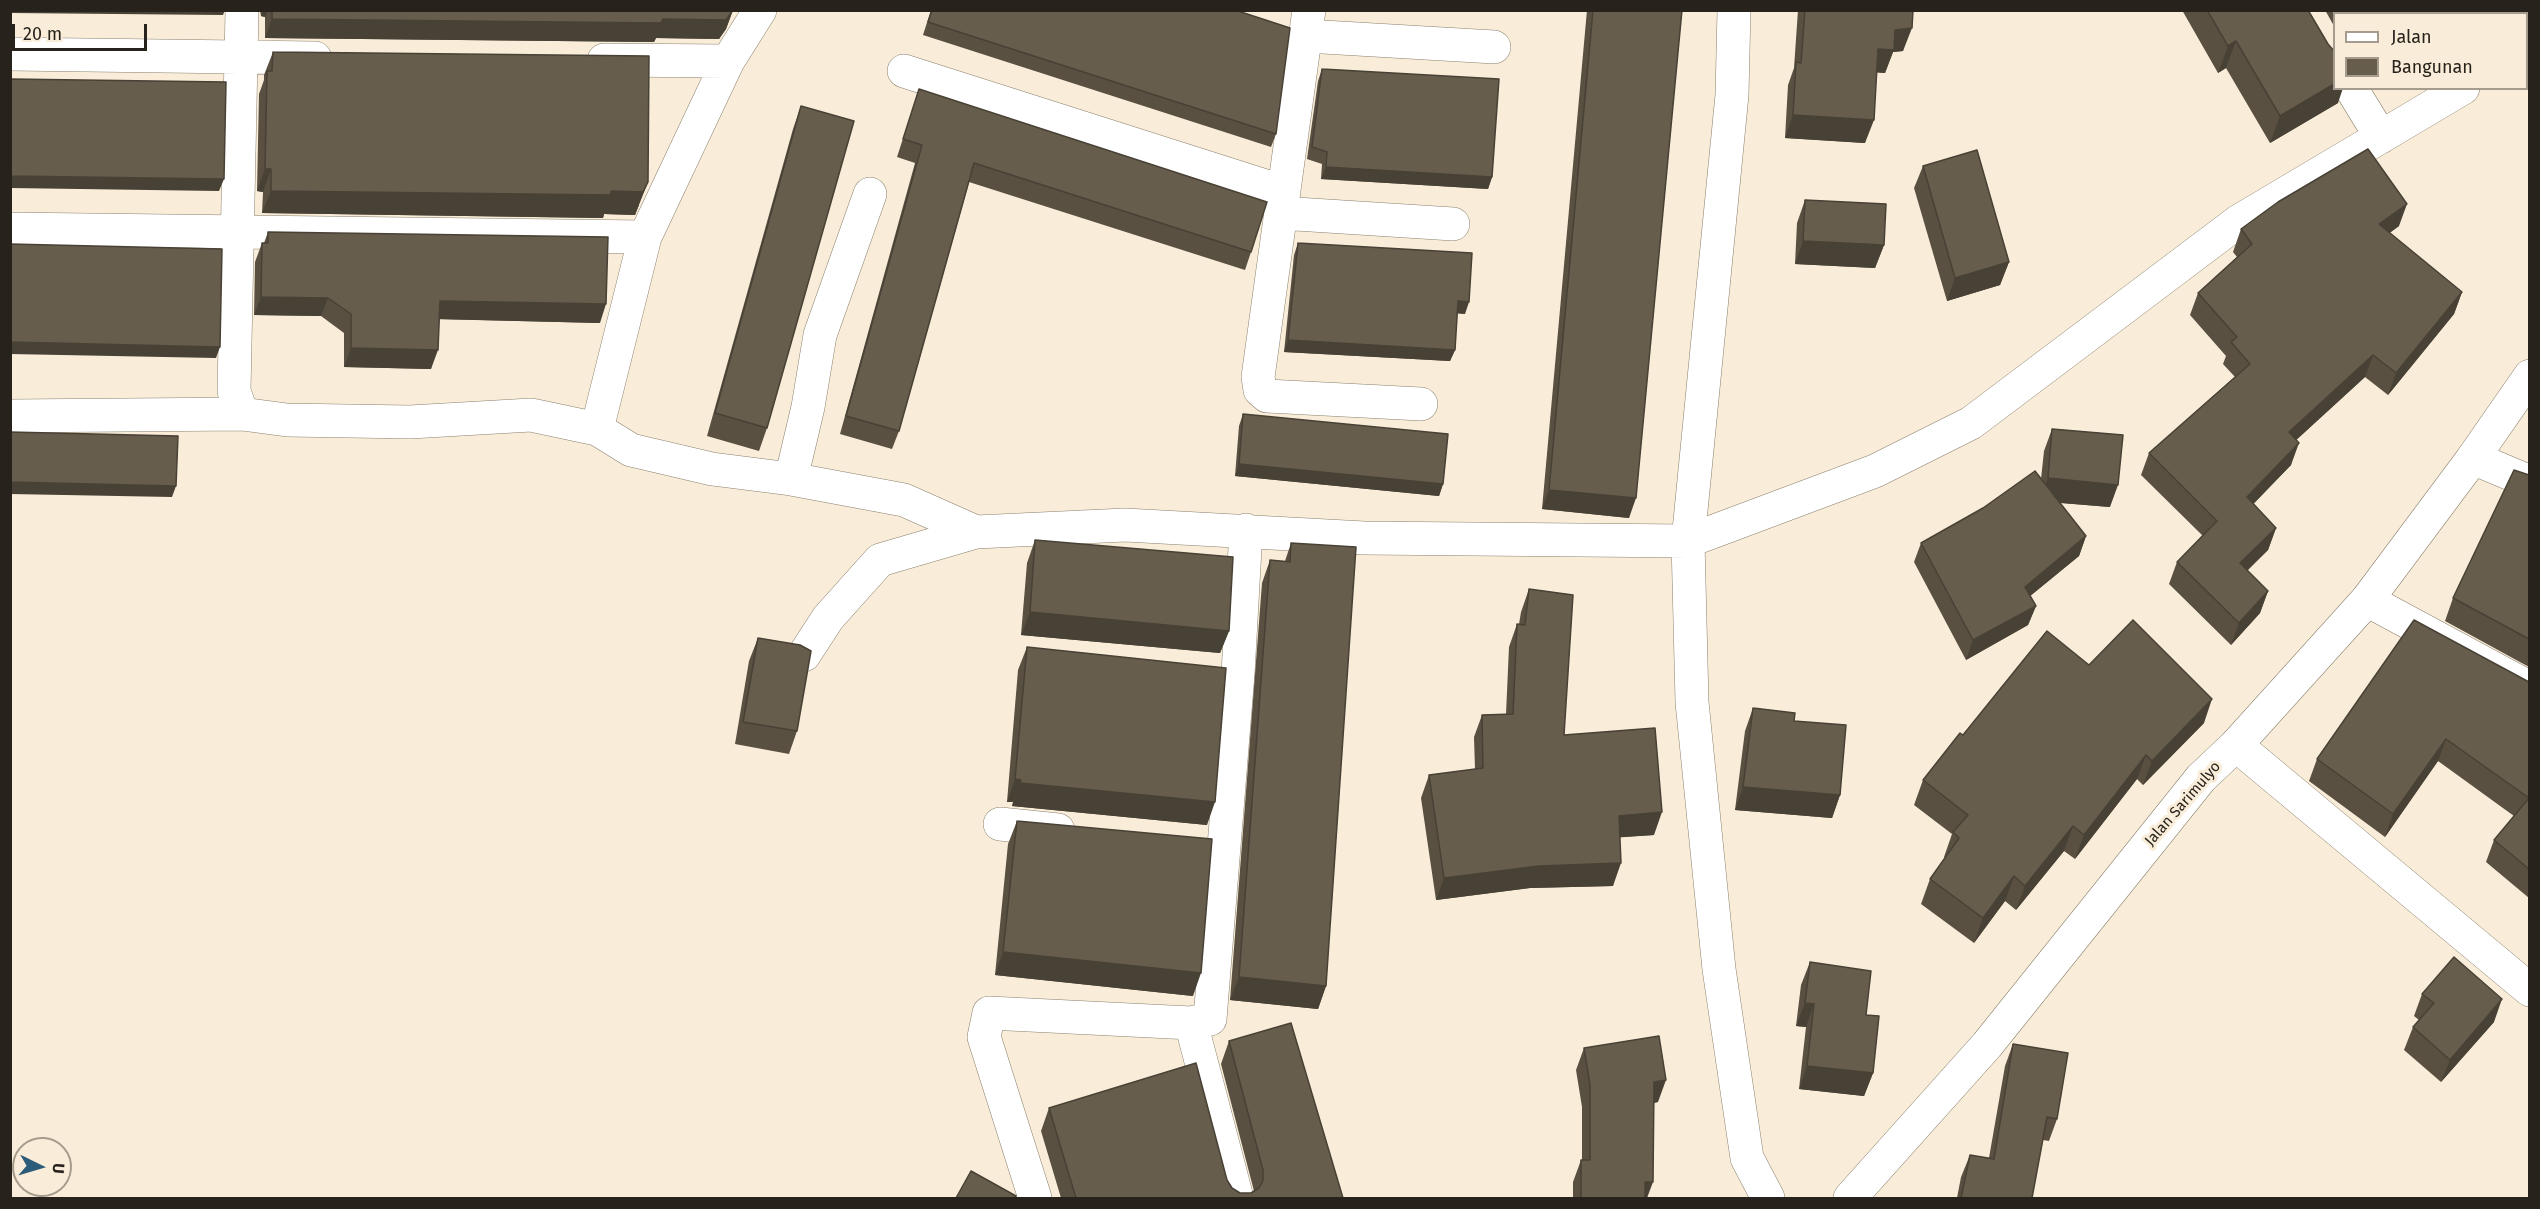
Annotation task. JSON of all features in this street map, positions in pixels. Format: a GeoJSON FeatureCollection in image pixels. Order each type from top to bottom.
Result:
{"type":"FeatureCollection","features":[{"type":"Feature","properties":{"kind":"street"},"geometry":{"type":"LineString","coordinates":[[242,10],[234,391],[242,414]]}},
{"type":"Feature","properties":{"kind":"street"},"geometry":{"type":"LineString","coordinates":[[597,429],[645,237],[728,61],[760,10]]}},
{"type":"Feature","properties":{"kind":"street"},"geometry":{"type":"LineString","coordinates":[[1734,10],[1732,95],[1688,541],[1692,702],[1719,969],[1747,1158],[1768,1198]]}},
{"type":"Feature","properties":{"kind":"street"},"geometry":{"type":"LineString","coordinates":[[1421,404],[1267,396],[1260,390],[1258,377],[1282,202],[1303,18],[1494,47]]}},
{"type":"Feature","properties":{"kind":"street"},"geometry":{"type":"LineString","coordinates":[[10,54],[348,58]]}},
{"type":"Feature","properties":{"kind":"street"},"geometry":{"type":"LineString","coordinates":[[574,60],[728,61]]}},
{"type":"Feature","properties":{"kind":"street"},"geometry":{"type":"LineString","coordinates":[[904,71],[1282,202],[1453,224]]}},
{"type":"Feature","properties":{"kind":"street"},"geometry":{"type":"LineString","coordinates":[[2352,90],[2381,137]]}},
{"type":"Feature","properties":{"kind":"street"},"geometry":{"type":"LineString","coordinates":[[804,655],[828,618],[879,560],[976,532],[1125,525],[1364,538],[1688,541],[1875,471],[1971,423],[2239,221],[2460,90]]}},
{"type":"Feature","properties":{"kind":"street"},"geometry":{"type":"LineString","coordinates":[[791,479],[808,407],[820,335],[870,194]]}},
{"type":"Feature","properties":{"kind":"street"},"geometry":{"type":"LineString","coordinates":[[10,229],[645,237]]}},
{"type":"Feature","properties":{"kind":"street","name":"Jalan Sarimulyo"},"geometry":{"type":"LineString","coordinates":[[1850,1198],[1987,1045],[2201,778],[2236,745],[2367,600],[2474,458],[2529,376]]}},
{"type":"Feature","properties":{"kind":"street"},"geometry":{"type":"LineString","coordinates":[[10,416],[242,414],[287,420],[410,422],[531,415],[597,429],[631,450],[712,469],[791,479],[904,500],[976,532]]}},
{"type":"Feature","properties":{"kind":"street"},"geometry":{"type":"LineString","coordinates":[[2474,458],[2529,482]]}},
{"type":"Feature","properties":{"kind":"street"},"geometry":{"type":"LineString","coordinates":[[1035,1198],[984,1037],[989,1013],[1191,1023],[1210,1019],[1238,674],[1246,530]]}},
{"type":"Feature","properties":{"kind":"street"},"geometry":{"type":"LineString","coordinates":[[2367,600],[2529,688]]}},
{"type":"Feature","properties":{"kind":"street"},"geometry":{"type":"LineString","coordinates":[[1202,670],[1238,674]]}},
{"type":"Feature","properties":{"kind":"street"},"geometry":{"type":"LineString","coordinates":[[2236,745],[2529,990]]}},
{"type":"Feature","properties":{"kind":"street"},"geometry":{"type":"LineString","coordinates":[[1000,824],[1082,832]]}},
{"type":"Feature","properties":{"kind":"street"},"geometry":{"type":"LineString","coordinates":[[1189,842],[1224,845]]}},
{"type":"Feature","properties":{"kind":"street"},"geometry":{"type":"LineString","coordinates":[[1191,1023],[1238,1198]]}},
{"type":"Feature","properties":{"kind":"building"},"geometry":{"type":"Polygon","coordinates":[[[272,10],[733,10],[726,20],[663,19],[661,23],[272,19],[272,10]]]}},
{"type":"Feature","properties":{"kind":"building"},"geometry":{"type":"Polygon","coordinates":[[[932,10],[1235,10],[1290,28],[1276,134],[928,22],[932,10]]]}},
{"type":"Feature","properties":{"kind":"building"},"geometry":{"type":"Polygon","coordinates":[[[1593,10],[1682,10],[1636,498],[1549,490],[1593,10]]]}},
{"type":"Feature","properties":{"kind":"building"},"geometry":{"type":"Polygon","coordinates":[[[1805,10],[1913,10],[1912,28],[1895,30],[1894,50],[1878,49],[1874,120],[1793,115],[1796,62],[1801,63],[1805,10]]]}},
{"type":"Feature","properties":{"kind":"building"},"geometry":{"type":"Polygon","coordinates":[[[2207,10],[2308,10],[2333,50],[2333,85],[2280,116],[2236,41],[2228,46],[2207,10]]]}},
{"type":"Feature","properties":{"kind":"building"},"geometry":{"type":"Polygon","coordinates":[[[2351,10],[2437,10],[2434,12],[2352,12],[2351,10]]]}},
{"type":"Feature","properties":{"kind":"building"},"geometry":{"type":"Polygon","coordinates":[[[273,52],[649,56],[648,182],[643,192],[611,191],[611,195],[271,191],[271,169],[265,169],[267,71],[272,71],[273,52]]]}},
{"type":"Feature","properties":{"kind":"building"},"geometry":{"type":"Polygon","coordinates":[[[1322,69],[1499,79],[1492,177],[1326,167],[1327,152],[1312,147],[1322,69]]]}},
{"type":"Feature","properties":{"kind":"building"},"geometry":{"type":"Polygon","coordinates":[[[10,79],[226,82],[224,179],[10,176],[10,79]]]}},
{"type":"Feature","properties":{"kind":"building"},"geometry":{"type":"Polygon","coordinates":[[[919,89],[1267,202],[1251,252],[974,163],[899,431],[846,416],[922,145],[903,139],[919,89]]]}},
{"type":"Feature","properties":{"kind":"building"},"geometry":{"type":"Polygon","coordinates":[[[801,106],[854,121],[767,428],[715,413],[801,106]]]}},
{"type":"Feature","properties":{"kind":"building"},"geometry":{"type":"Polygon","coordinates":[[[2368,149],[2407,204],[2379,224],[2462,292],[2396,373],[2373,355],[2289,432],[2299,443],[2247,497],[2276,528],[2240,563],[2268,591],[2239,623],[2177,562],[2217,521],[2149,453],[2250,364],[2231,342],[2237,337],[2198,293],[2252,244],[2241,229],[2278,202],[2368,149]]]}},
{"type":"Feature","properties":{"kind":"building"},"geometry":{"type":"Polygon","coordinates":[[[1977,150],[2009,262],[1955,278],[1923,166],[1977,150]]]}},
{"type":"Feature","properties":{"kind":"building"},"geometry":{"type":"Polygon","coordinates":[[[1805,200],[1886,204],[1884,245],[1803,241],[1805,200]]]}},
{"type":"Feature","properties":{"kind":"building"},"geometry":{"type":"Polygon","coordinates":[[[268,232],[608,237],[606,304],[440,301],[438,350],[351,348],[351,314],[328,298],[261,297],[262,243],[268,243],[268,232]]]}},
{"type":"Feature","properties":{"kind":"building"},"geometry":{"type":"Polygon","coordinates":[[[1298,243],[1472,253],[1469,302],[1458,301],[1455,350],[1288,340],[1298,243]]]}},
{"type":"Feature","properties":{"kind":"building"},"geometry":{"type":"Polygon","coordinates":[[[10,244],[222,249],[220,347],[10,342],[10,244]]]}},
{"type":"Feature","properties":{"kind":"building"},"geometry":{"type":"Polygon","coordinates":[[[1243,414],[1448,434],[1443,484],[1239,464],[1243,414]]]}},
{"type":"Feature","properties":{"kind":"building"},"geometry":{"type":"Polygon","coordinates":[[[2052,429],[2123,435],[2118,485],[2048,478],[2052,429]]]}},
{"type":"Feature","properties":{"kind":"building"},"geometry":{"type":"Polygon","coordinates":[[[10,432],[178,436],[176,486],[10,482],[10,432]]]}},
{"type":"Feature","properties":{"kind":"building"},"geometry":{"type":"Polygon","coordinates":[[[2514,470],[2529,475],[2529,639],[2453,598],[2514,470]]]}},
{"type":"Feature","properties":{"kind":"building"},"geometry":{"type":"Polygon","coordinates":[[[2035,471],[2086,536],[2025,587],[2036,606],[1973,640],[1921,543],[1983,508],[2035,471]]]}},
{"type":"Feature","properties":{"kind":"building"},"geometry":{"type":"Polygon","coordinates":[[[1035,540],[1233,557],[1229,631],[1030,612],[1035,540]]]}},
{"type":"Feature","properties":{"kind":"building"},"geometry":{"type":"Polygon","coordinates":[[[1291,543],[1356,547],[1326,986],[1239,977],[1270,560],[1290,562],[1291,543]]]}},
{"type":"Feature","properties":{"kind":"building"},"geometry":{"type":"Polygon","coordinates":[[[1529,589],[1573,595],[1564,735],[1655,728],[1662,812],[1619,816],[1621,863],[1539,866],[1444,878],[1429,775],[1483,768],[1482,715],[1513,714],[1517,624],[1525,625],[1529,589]]]}},
{"type":"Feature","properties":{"kind":"building"},"geometry":{"type":"Polygon","coordinates":[[[2133,620],[2212,699],[2152,761],[2146,755],[2084,835],[2073,826],[2025,886],[2014,876],[1983,918],[1930,879],[1959,838],[1953,832],[1968,815],[1923,780],[1960,733],[1963,735],[2047,631],[2089,665],[2133,620]]]}},
{"type":"Feature","properties":{"kind":"building"},"geometry":{"type":"Polygon","coordinates":[[[2414,620],[2529,682],[2529,798],[2446,739],[2393,814],[2317,759],[2414,620]]]}},
{"type":"Feature","properties":{"kind":"building"},"geometry":{"type":"Polygon","coordinates":[[[758,638],[800,645],[811,651],[797,731],[743,722],[758,638]]]}},
{"type":"Feature","properties":{"kind":"building"},"geometry":{"type":"Polygon","coordinates":[[[1027,647],[1226,668],[1215,802],[1020,783],[1021,780],[1015,779],[1027,647]]]}},
{"type":"Feature","properties":{"kind":"building"},"geometry":{"type":"Polygon","coordinates":[[[1753,708],[1795,713],[1794,721],[1846,725],[1840,795],[1743,787],[1753,708]]]}},
{"type":"Feature","properties":{"kind":"building"},"geometry":{"type":"Polygon","coordinates":[[[2529,798],[2529,869],[2494,840],[2529,798]]]}},
{"type":"Feature","properties":{"kind":"building"},"geometry":{"type":"Polygon","coordinates":[[[1017,821],[1212,839],[1201,973],[1003,952],[1017,821]]]}},
{"type":"Feature","properties":{"kind":"building"},"geometry":{"type":"Polygon","coordinates":[[[2454,957],[2502,999],[2450,1060],[2413,1027],[2434,1003],[2422,994],[2454,957]]]}},
{"type":"Feature","properties":{"kind":"building"},"geometry":{"type":"Polygon","coordinates":[[[1810,962],[1871,971],[1866,1015],[1879,1016],[1873,1073],[1807,1066],[1814,1004],[1805,1003],[1810,962]]]}},
{"type":"Feature","properties":{"kind":"building"},"geometry":{"type":"Polygon","coordinates":[[[1291,1023],[1343,1198],[1076,1198],[1049,1108],[1196,1063],[1227,1180],[1232,1188],[1240,1193],[1251,1193],[1259,1188],[1263,1181],[1263,1170],[1229,1041],[1291,1023]]]}},
{"type":"Feature","properties":{"kind":"building"},"geometry":{"type":"Polygon","coordinates":[[[1659,1036],[1666,1080],[1654,1082],[1653,1182],[1645,1182],[1645,1198],[1581,1198],[1581,1160],[1590,1160],[1590,1085],[1584,1048],[1659,1036]]]}},
{"type":"Feature","properties":{"kind":"building"},"geometry":{"type":"Polygon","coordinates":[[[2013,1044],[2068,1053],[2057,1119],[2047,1117],[2032,1198],[1961,1198],[1970,1155],[1994,1159],[2013,1044]]]}},
{"type":"Feature","properties":{"kind":"building"},"geometry":{"type":"Polygon","coordinates":[[[971,1171],[1016,1196],[1015,1198],[956,1198],[971,1171]]]}}]}
